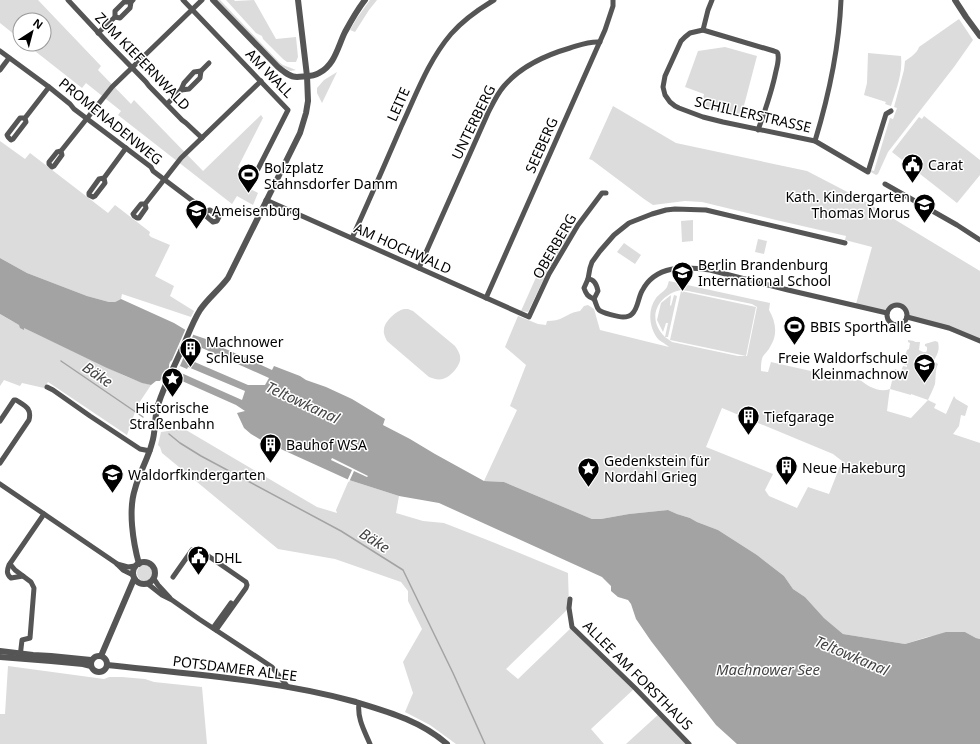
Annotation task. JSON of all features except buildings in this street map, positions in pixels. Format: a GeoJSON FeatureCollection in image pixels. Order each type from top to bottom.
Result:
{"type":"FeatureCollection","features":[{"type":"Feature","properties":{"kind":"street","name":"ZUM KIEFERNWALD"},"geometry":{"type":"LineString","coordinates":[[68,0],[182,120],[202,138]]}},
{"type":"Feature","properties":{"kind":"street","name":"AM WALL"},"geometry":{"type":"LineString","coordinates":[[183,0],[288,110],[258,169],[252,170]]}},
{"type":"Feature","properties":{"kind":"street"},"geometry":{"type":"LineString","coordinates":[[62,153],[108,91],[202,0]]}},
{"type":"Feature","properties":{"kind":"street"},"geometry":{"type":"LineString","coordinates":[[213,0],[278,67],[287,74],[295,77],[318,74],[330,64],[350,23],[365,0]]}},
{"type":"Feature","properties":{"kind":"street"},"geometry":{"type":"LineString","coordinates":[[101,656],[124,604],[134,577],[133,572],[137,565],[132,523],[133,499],[135,489],[150,451],[154,436],[157,408],[191,328],[203,306],[228,278],[300,133],[304,122],[308,101],[307,76],[298,0]]}},
{"type":"Feature","properties":{"kind":"street","name":"LEITE"},"geometry":{"type":"LineString","coordinates":[[352,238],[434,56],[452,32],[464,21],[494,0]]}},
{"type":"Feature","properties":{"kind":"street","name":"SEEBERG"},"geometry":{"type":"LineString","coordinates":[[486,298],[610,19],[614,0]]}},
{"type":"Feature","properties":{"kind":"street"},"geometry":{"type":"LineString","coordinates":[[712,0],[702,30],[774,51],[778,54],[772,87],[758,130]]}},
{"type":"Feature","properties":{"kind":"street"},"geometry":{"type":"LineString","coordinates":[[815,141],[835,62],[840,27],[841,0]]}},
{"type":"Feature","properties":{"kind":"street"},"geometry":{"type":"LineString","coordinates":[[955,0],[980,36]]}},
{"type":"Feature","properties":{"kind":"street"},"geometry":{"type":"LineString","coordinates":[[98,33],[115,17],[115,11],[124,2],[132,1],[130,8],[120,18],[115,17]]}},
{"type":"Feature","properties":{"kind":"street","name":"SCHILLERSTRASSE"},"geometry":{"type":"LineString","coordinates":[[702,30],[690,33],[681,41],[664,81],[663,87],[665,95],[670,102],[679,108],[723,122],[815,141],[868,172],[886,114],[891,111]]}},
{"type":"Feature","properties":{"kind":"street","name":"UNTERBERG"},"geometry":{"type":"LineString","coordinates":[[419,268],[488,113],[504,86],[518,73],[533,63],[553,53],[585,43],[600,42]]}},
{"type":"Feature","properties":{"kind":"street","name":"PROMENADENWEG"},"geometry":{"type":"LineString","coordinates":[[0,51],[49,87],[86,119],[151,167],[153,171],[206,211]]}},
{"type":"Feature","properties":{"kind":"street"},"geometry":{"type":"LineString","coordinates":[[0,70],[9,58]]}},
{"type":"Feature","properties":{"kind":"street"},"geometry":{"type":"LineString","coordinates":[[181,90],[189,89],[200,78],[201,71],[209,63]]}},
{"type":"Feature","properties":{"kind":"street"},"geometry":{"type":"LineString","coordinates":[[167,104],[181,90],[184,83],[194,72],[201,71]]}},
{"type":"Feature","properties":{"kind":"street"},"geometry":{"type":"LineString","coordinates":[[145,204],[181,158],[261,81]]}},
{"type":"Feature","properties":{"kind":"street"},"geometry":{"type":"LineString","coordinates":[[26,120],[49,87]]}},
{"type":"Feature","properties":{"kind":"street"},"geometry":{"type":"LineString","coordinates":[[104,180],[126,148]]}},
{"type":"Feature","properties":{"kind":"street"},"geometry":{"type":"LineString","coordinates":[[885,184],[957,225],[980,240]]}},
{"type":"Feature","properties":{"kind":"street","name":"OBERBERG"},"geometry":{"type":"LineString","coordinates":[[529,317],[549,274],[578,226],[602,193],[606,193]]}},
{"type":"Feature","properties":{"kind":"street","name":"AM HOCHWALD"},"geometry":{"type":"LineString","coordinates":[[266,200],[529,317]]}},
{"type":"Feature","properties":{"kind":"street"},"geometry":{"type":"LineString","coordinates":[[845,243],[741,217],[706,210],[666,210],[629,223],[614,235],[600,250],[592,262],[584,288],[586,294],[590,298],[594,299],[600,310],[626,317],[636,308],[647,283],[657,274],[666,270],[688,267],[710,270],[887,313]]}},
{"type":"Feature","properties":{"kind":"street"},"geometry":{"type":"LineString","coordinates":[[588,279],[594,282],[598,291],[594,299]]}},
{"type":"Feature","properties":{"kind":"street"},"geometry":{"type":"LineString","coordinates":[[899,305],[906,311],[906,317],[900,324],[894,324],[888,320],[887,313],[893,306],[899,305]]}},
{"type":"Feature","properties":{"kind":"street"},"geometry":{"type":"LineString","coordinates":[[906,317],[949,328],[980,341]]}},
{"type":"Feature","properties":{"kind":"street"},"geometry":{"type":"LineString","coordinates":[[47,387],[140,449],[150,451]]}},
{"type":"Feature","properties":{"kind":"street"},"geometry":{"type":"LineString","coordinates":[[0,421],[14,400],[30,411],[29,420],[0,463]]}},
{"type":"Feature","properties":{"kind":"street"},"geometry":{"type":"LineString","coordinates":[[0,484],[116,564],[141,584],[148,584],[162,595],[172,600],[272,667],[288,687]]}},
{"type":"Feature","properties":{"kind":"street"},"geometry":{"type":"LineString","coordinates":[[22,576],[11,578],[8,576],[7,572],[10,564],[44,514]]}},
{"type":"Feature","properties":{"kind":"street"},"geometry":{"type":"LineString","coordinates":[[135,545],[145,562],[154,567],[156,573],[154,579],[148,584]]}},
{"type":"Feature","properties":{"kind":"street"},"geometry":{"type":"LineString","coordinates":[[173,576],[192,550],[196,553],[204,553],[246,582],[247,585],[244,591],[215,629]]}},
{"type":"Feature","properties":{"kind":"street"},"geometry":{"type":"LineString","coordinates":[[116,564],[128,567],[145,562]]}},
{"type":"Feature","properties":{"kind":"street"},"geometry":{"type":"LineString","coordinates":[[10,564],[22,576],[32,582],[34,588],[30,638],[22,640],[20,656]]}},
{"type":"Feature","properties":{"kind":"street"},"geometry":{"type":"LineString","coordinates":[[154,579],[172,600]]}},
{"type":"Feature","properties":{"kind":"street"},"geometry":{"type":"LineString","coordinates":[[124,604],[141,584]]}},
{"type":"Feature","properties":{"kind":"street","name":"ALLEE AM FORSTHAUS"},"geometry":{"type":"LineString","coordinates":[[570,599],[569,608],[572,626],[689,744]]}},
{"type":"Feature","properties":{"kind":"street"},"geometry":{"type":"LineString","coordinates":[[215,629],[230,603]]}},
{"type":"Feature","properties":{"kind":"street"},"geometry":{"type":"LineString","coordinates":[[0,651],[20,656]]}},
{"type":"Feature","properties":{"kind":"street"},"geometry":{"type":"LineString","coordinates":[[0,657],[51,656],[91,663]]}},
{"type":"Feature","properties":{"kind":"street"},"geometry":{"type":"LineString","coordinates":[[101,656],[106,659],[107,665],[104,670],[99,672],[94,671],[91,663],[95,657],[101,656]]}},
{"type":"Feature","properties":{"kind":"street","name":"POTSDAMER ALLEE"},"geometry":{"type":"LineString","coordinates":[[107,665],[254,682],[336,696],[411,720],[447,744]]}},
{"type":"Feature","properties":{"kind":"street"},"geometry":{"type":"LineString","coordinates":[[359,703],[358,711],[360,722],[370,744]]}},
{"type":"Feature","properties":{"kind":"shaded area"},"geometry":{"type":"Polygon","coordinates":[[[0,0],[38,0],[49,12],[12,12],[12,33],[0,23],[0,0]]]}},
{"type":"Feature","properties":{"kind":"shaded area"},"geometry":{"type":"Polygon","coordinates":[[[217,0],[220,0],[279,62],[296,70],[290,71],[281,66],[217,0]]]}},
{"type":"Feature","properties":{"kind":"shaded area"},"geometry":{"type":"Polygon","coordinates":[[[226,0],[254,0],[276,39],[296,37],[298,57],[296,62],[287,62],[283,59],[263,39],[262,36],[256,33],[226,0]]]}},
{"type":"Feature","properties":{"kind":"shaded area"},"geometry":{"type":"Polygon","coordinates":[[[370,0],[377,0],[355,32],[350,30],[357,18],[370,0]]]}},
{"type":"Feature","properties":{"kind":"shaded area"},"geometry":{"type":"Polygon","coordinates":[[[52,15],[101,66],[98,70],[131,104],[134,100],[203,171],[261,115],[263,118],[238,167],[253,183],[243,185],[258,193],[253,205],[237,196],[232,204],[118,115],[121,111],[86,83],[82,88],[36,52],[52,52],[52,15]]]}},
{"type":"Feature","properties":{"kind":"shaded area"},"geometry":{"type":"Polygon","coordinates":[[[959,19],[973,40],[888,152],[878,174],[876,175],[871,172],[871,170],[874,171],[890,118],[893,119],[897,108],[894,107],[905,61],[915,53],[919,47],[959,19]]]}},
{"type":"Feature","properties":{"kind":"shaded area"},"geometry":{"type":"Polygon","coordinates":[[[725,47],[757,56],[741,117],[701,107],[704,94],[685,87],[698,51],[725,47]]]}},
{"type":"Feature","properties":{"kind":"shaded area"},"geometry":{"type":"Polygon","coordinates":[[[868,53],[901,56],[900,75],[891,106],[885,104],[886,102],[864,95],[867,83],[868,53]]]}},
{"type":"Feature","properties":{"kind":"shaded area"},"geometry":{"type":"Polygon","coordinates":[[[337,72],[322,103],[317,93],[317,88],[324,80],[337,72]]]}},
{"type":"Feature","properties":{"kind":"shaded area"},"geometry":{"type":"Polygon","coordinates":[[[613,106],[676,143],[807,171],[859,198],[980,271],[980,341],[907,317],[905,309],[899,306],[892,307],[887,313],[856,304],[872,247],[845,240],[846,236],[702,202],[685,201],[653,205],[589,159],[613,106]]]}},
{"type":"Feature","properties":{"kind":"shaded area"},"geometry":{"type":"Polygon","coordinates":[[[924,116],[980,160],[980,175],[957,203],[892,152],[919,117],[922,119],[924,116]]]}},
{"type":"Feature","properties":{"kind":"shaded area"},"geometry":{"type":"Polygon","coordinates":[[[0,141],[25,159],[30,153],[108,213],[115,205],[150,232],[149,235],[151,237],[170,245],[155,276],[174,286],[170,296],[194,311],[191,317],[122,294],[121,299],[115,302],[109,302],[87,296],[27,273],[0,258],[0,141]]]}},
{"type":"Feature","properties":{"kind":"shaded area"},"geometry":{"type":"Polygon","coordinates":[[[693,220],[693,241],[682,242],[681,221],[693,220]]]}},
{"type":"Feature","properties":{"kind":"shaded area"},"geometry":{"type":"Polygon","coordinates":[[[559,226],[571,232],[548,270],[528,312],[521,311],[559,226]]]}},
{"type":"Feature","properties":{"kind":"shaded area"},"geometry":{"type":"Polygon","coordinates":[[[758,239],[767,241],[764,254],[755,252],[758,239]]]}},
{"type":"Feature","properties":{"kind":"shaded area"},"geometry":{"type":"Polygon","coordinates":[[[624,243],[641,255],[635,264],[617,252],[624,243]]]}},
{"type":"Feature","properties":{"kind":"shaded area"},"geometry":{"type":"Polygon","coordinates":[[[669,281],[770,303],[769,310],[775,324],[775,333],[773,342],[762,358],[761,371],[768,372],[771,362],[855,381],[859,379],[873,388],[882,390],[890,389],[887,411],[911,418],[928,400],[936,404],[934,408],[946,414],[954,396],[956,399],[968,406],[965,416],[961,415],[959,426],[953,434],[980,443],[980,639],[965,632],[957,632],[927,637],[905,644],[843,634],[824,618],[805,597],[793,589],[784,576],[757,555],[718,530],[690,518],[668,510],[592,519],[504,482],[484,481],[517,410],[510,406],[526,365],[505,347],[518,316],[538,324],[546,325],[547,321],[560,319],[580,311],[584,306],[588,305],[594,309],[600,330],[669,347],[656,336],[651,325],[650,314],[653,303],[666,288],[669,281]],[[681,290],[666,297],[660,302],[655,316],[659,330],[672,342],[738,356],[747,356],[757,307],[752,304],[681,290]],[[722,408],[706,447],[773,474],[765,490],[769,496],[797,508],[808,487],[829,494],[842,461],[833,454],[722,408]]]}},
{"type":"Feature","properties":{"kind":"shaded area"},"geometry":{"type":"Polygon","coordinates":[[[681,291],[756,307],[746,356],[670,340],[681,291]]]}},
{"type":"Feature","properties":{"kind":"shaded area"},"geometry":{"type":"Polygon","coordinates":[[[671,295],[671,306],[674,295],[677,296],[668,337],[665,337],[668,323],[666,323],[663,332],[657,320],[661,303],[671,295]]]}},
{"type":"Feature","properties":{"kind":"shaded area"},"geometry":{"type":"Polygon","coordinates":[[[404,309],[413,311],[455,346],[460,356],[460,361],[455,370],[449,376],[444,379],[429,377],[387,341],[384,332],[386,323],[394,314],[404,309]]]}},
{"type":"Feature","properties":{"kind":"shaded area"},"geometry":{"type":"Polygon","coordinates":[[[0,314],[134,380],[151,385],[137,406],[127,435],[48,382],[44,388],[22,383],[20,386],[4,380],[0,386],[0,314]]]}},
{"type":"Feature","properties":{"kind":"shaded area"},"geometry":{"type":"Polygon","coordinates":[[[908,340],[920,342],[919,350],[923,352],[926,352],[927,350],[925,344],[935,341],[938,342],[939,345],[934,361],[938,364],[935,384],[928,400],[890,389],[895,369],[901,371],[903,366],[907,367],[907,365],[904,365],[907,357],[905,356],[907,350],[909,349],[910,343],[908,340]]]}},
{"type":"Feature","properties":{"kind":"shaded area"},"geometry":{"type":"Polygon","coordinates":[[[186,430],[317,507],[337,513],[336,510],[349,480],[399,496],[396,513],[423,521],[444,523],[568,573],[569,608],[506,669],[518,679],[572,627],[635,688],[591,729],[604,744],[456,744],[430,725],[405,712],[413,693],[403,662],[422,629],[408,601],[408,591],[401,582],[335,559],[278,549],[162,453],[158,445],[161,432],[186,430]]]}},
{"type":"Feature","properties":{"kind":"shaded area"},"geometry":{"type":"Polygon","coordinates":[[[145,565],[151,567],[153,573],[151,579],[145,581],[139,579],[137,573],[139,567],[145,565]]]}},
{"type":"Feature","properties":{"kind":"shaded area"},"geometry":{"type":"Polygon","coordinates":[[[8,666],[104,679],[109,677],[122,677],[202,687],[207,744],[0,744],[0,714],[5,714],[8,666]]]}},
{"type":"Feature","properties":{"kind":"shaded area"},"geometry":{"type":"Polygon","coordinates":[[[660,713],[689,744],[626,744],[660,713]]]}},
{"type":"Feature","properties":{"kind":"water"},"geometry":{"type":"Polygon","coordinates":[[[0,258],[27,273],[87,296],[109,302],[115,302],[121,299],[174,323],[194,335],[206,339],[272,370],[274,366],[326,387],[352,399],[385,419],[383,425],[484,481],[504,482],[592,519],[668,510],[718,530],[757,555],[784,576],[793,589],[805,597],[824,618],[843,634],[905,644],[946,632],[965,632],[980,639],[980,744],[737,744],[716,725],[651,641],[636,619],[631,604],[628,600],[618,597],[611,591],[611,586],[602,577],[439,503],[399,496],[349,480],[251,434],[244,428],[237,413],[245,411],[236,405],[164,373],[160,381],[156,381],[151,385],[142,383],[24,328],[24,330],[20,328],[19,325],[0,314],[0,258]],[[189,343],[183,357],[248,385],[265,385],[269,378],[202,348],[201,349],[189,343]],[[180,366],[178,369],[180,370],[179,372],[242,400],[245,391],[188,367],[187,369],[180,366]]]}},
{"type":"Feature","properties":{"kind":"pier"},"geometry":{"type":"Polygon","coordinates":[[[186,328],[194,333],[174,380],[165,376],[186,328]]]}},
{"type":"Feature","properties":{"kind":"pier"},"geometry":{"type":"Polygon","coordinates":[[[332,458],[368,476],[367,477],[354,471],[349,482],[347,481],[352,470],[331,460],[332,458]]]}},
{"type":"Feature","properties":{"kind":"waterway","name":"Bäke"},"geometry":{"type":"LineString","coordinates":[[61,361],[143,417]]}},
{"type":"Feature","properties":{"kind":"waterway","name":"Bäke"},"geometry":{"type":"LineString","coordinates":[[169,434],[201,456],[341,531],[403,570],[453,673],[485,744]]}},
{"type":"Feature","properties":{"kind":"place","name":"Carat"},"geometry":{"type":"Point","coordinates":[913,184]}},
{"type":"Feature","properties":{"kind":"place","name":"Bolzplatz Stahnsdorfer Damm"},"geometry":{"type":"Point","coordinates":[248,194]}},
{"type":"Feature","properties":{"kind":"place","name":"Kath. Kindergarten Thomas Morus"},"geometry":{"type":"Point","coordinates":[925,224]}},
{"type":"Feature","properties":{"kind":"place","name":"Ameisenburg"},"geometry":{"type":"Point","coordinates":[196,230]}},
{"type":"Feature","properties":{"kind":"place","name":"Berlin Brandenburg International School"},"geometry":{"type":"Point","coordinates":[682,292]}},
{"type":"Feature","properties":{"kind":"place","name":"BBIS Sporthalle"},"geometry":{"type":"Point","coordinates":[795,346]}},
{"type":"Feature","properties":{"kind":"place","name":"Machnower Schleuse"},"geometry":{"type":"Point","coordinates":[190,368]}},
{"type":"Feature","properties":{"kind":"place","name":"Freie Waldorfschule Kleinmachnow"},"geometry":{"type":"Point","coordinates":[924,384]}},
{"type":"Feature","properties":{"kind":"place","name":"Historische Straßenbahn"},"geometry":{"type":"Point","coordinates":[172,398]}},
{"type":"Feature","properties":{"kind":"place","name":"Tiefgarage"},"geometry":{"type":"Point","coordinates":[748,436]}},
{"type":"Feature","properties":{"kind":"place","name":"Bauhof WSA"},"geometry":{"type":"Point","coordinates":[271,464]}},
{"type":"Feature","properties":{"kind":"place","name":"Neue Hakeburg"},"geometry":{"type":"Point","coordinates":[787,486]}},
{"type":"Feature","properties":{"kind":"place","name":"Gedenkstein für Nordahl Grieg"},"geometry":{"type":"Point","coordinates":[588,488]}},
{"type":"Feature","properties":{"kind":"place","name":"Waldorfkindergarten"},"geometry":{"type":"Point","coordinates":[113,494]}},
{"type":"Feature","properties":{"kind":"place","name":"DHL"},"geometry":{"type":"Point","coordinates":[199,576]}},
{"type":"Feature","properties":{"kind":"water label","name":"Teltowkanal"},"geometry":{"type":"Point","coordinates":[303,402]}},
{"type":"Feature","properties":{"kind":"water label","name":"Teltowkanal"},"geometry":{"type":"Point","coordinates":[852,655]}},
{"type":"Feature","properties":{"kind":"water label","name":"Machnower See"},"geometry":{"type":"Point","coordinates":[768,669]}}]}
